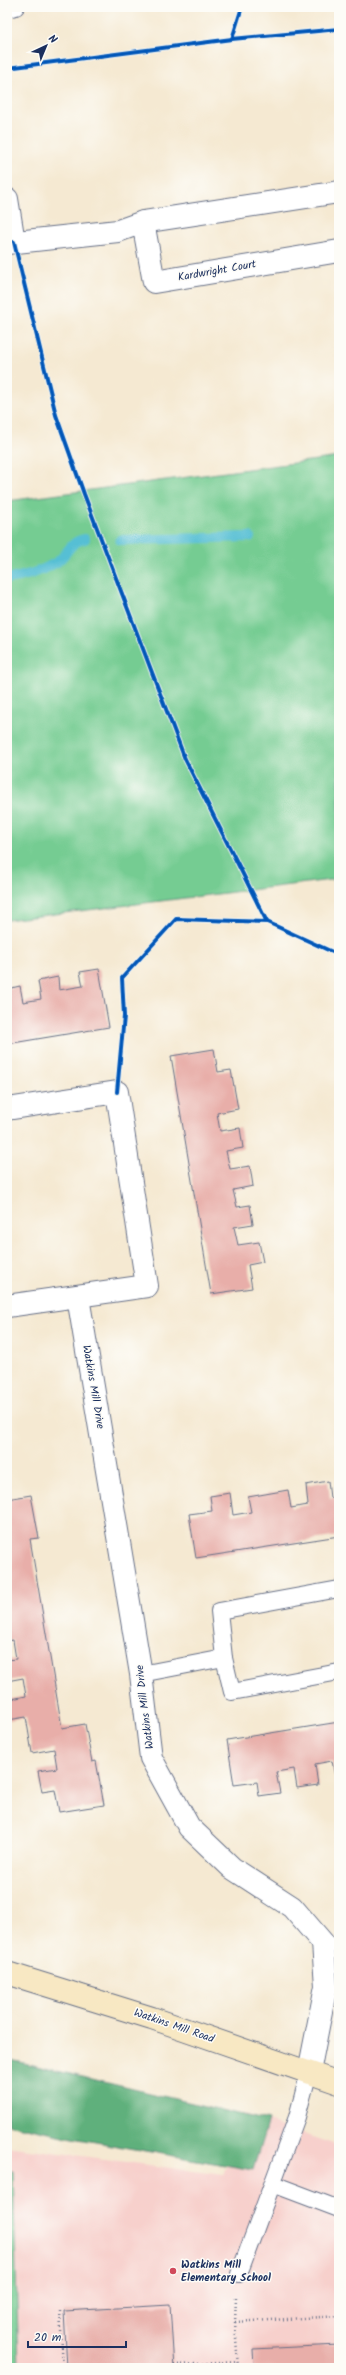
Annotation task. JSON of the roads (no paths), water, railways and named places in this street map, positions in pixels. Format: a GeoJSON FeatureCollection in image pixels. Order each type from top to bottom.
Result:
{"type":"FeatureCollection","features":[{"type":"Feature","properties":{"kind":"street"},"geometry":{"type":"LineString","coordinates":[[7,199],[10,243],[118,231],[143,222],[339,192]]}},
{"type":"Feature","properties":{"kind":"street","name":"Kardwright Court"},"geometry":{"type":"LineString","coordinates":[[143,222],[154,282],[339,251]]}},
{"type":"Feature","properties":{"kind":"street"},"geometry":{"type":"LineString","coordinates":[[7,1109],[117,1092],[147,1286],[7,1306]]}},
{"type":"Feature","properties":{"kind":"street","name":"Watkins Mill Drive"},"geometry":{"type":"LineString","coordinates":[[78,1297],[141,1674],[151,1758],[189,1827],[232,1868],[292,1907],[323,1944],[326,1986],[309,2072]]}},
{"type":"Feature","properties":{"kind":"street","name":"Watkins Mill Road"},"geometry":{"type":"LineString","coordinates":[[7,1973],[152,2018],[339,2083]]}},
{"type":"Feature","properties":{"kind":"lane"},"geometry":{"type":"LineString","coordinates":[[7,9],[16,7]]}},
{"type":"Feature","properties":{"kind":"lane"},"geometry":{"type":"LineString","coordinates":[[339,1589],[219,1611],[224,1658],[232,1692],[339,1672]]}},
{"type":"Feature","properties":{"kind":"lane"},"geometry":{"type":"LineString","coordinates":[[141,1674],[224,1658]]}},
{"type":"Feature","properties":{"kind":"lane"},"geometry":{"type":"LineString","coordinates":[[239,2274],[297,2118],[309,2072]]}},
{"type":"Feature","properties":{"kind":"lane"},"geometry":{"type":"LineString","coordinates":[[273,2184],[339,2208]]}},
{"type":"Feature","properties":{"kind":"waterway"},"geometry":{"type":"LineString","coordinates":[[120,540],[250,537]]}},
{"type":"Feature","properties":{"kind":"waterway"},"geometry":{"type":"LineString","coordinates":[[7,579],[33,573],[57,562],[72,545],[85,539]]}},
{"type":"Feature","properties":{"kind":"place","name":"Watkins Mill Elementary School"},"geometry":{"type":"Point","coordinates":[173,2271]}}]}
